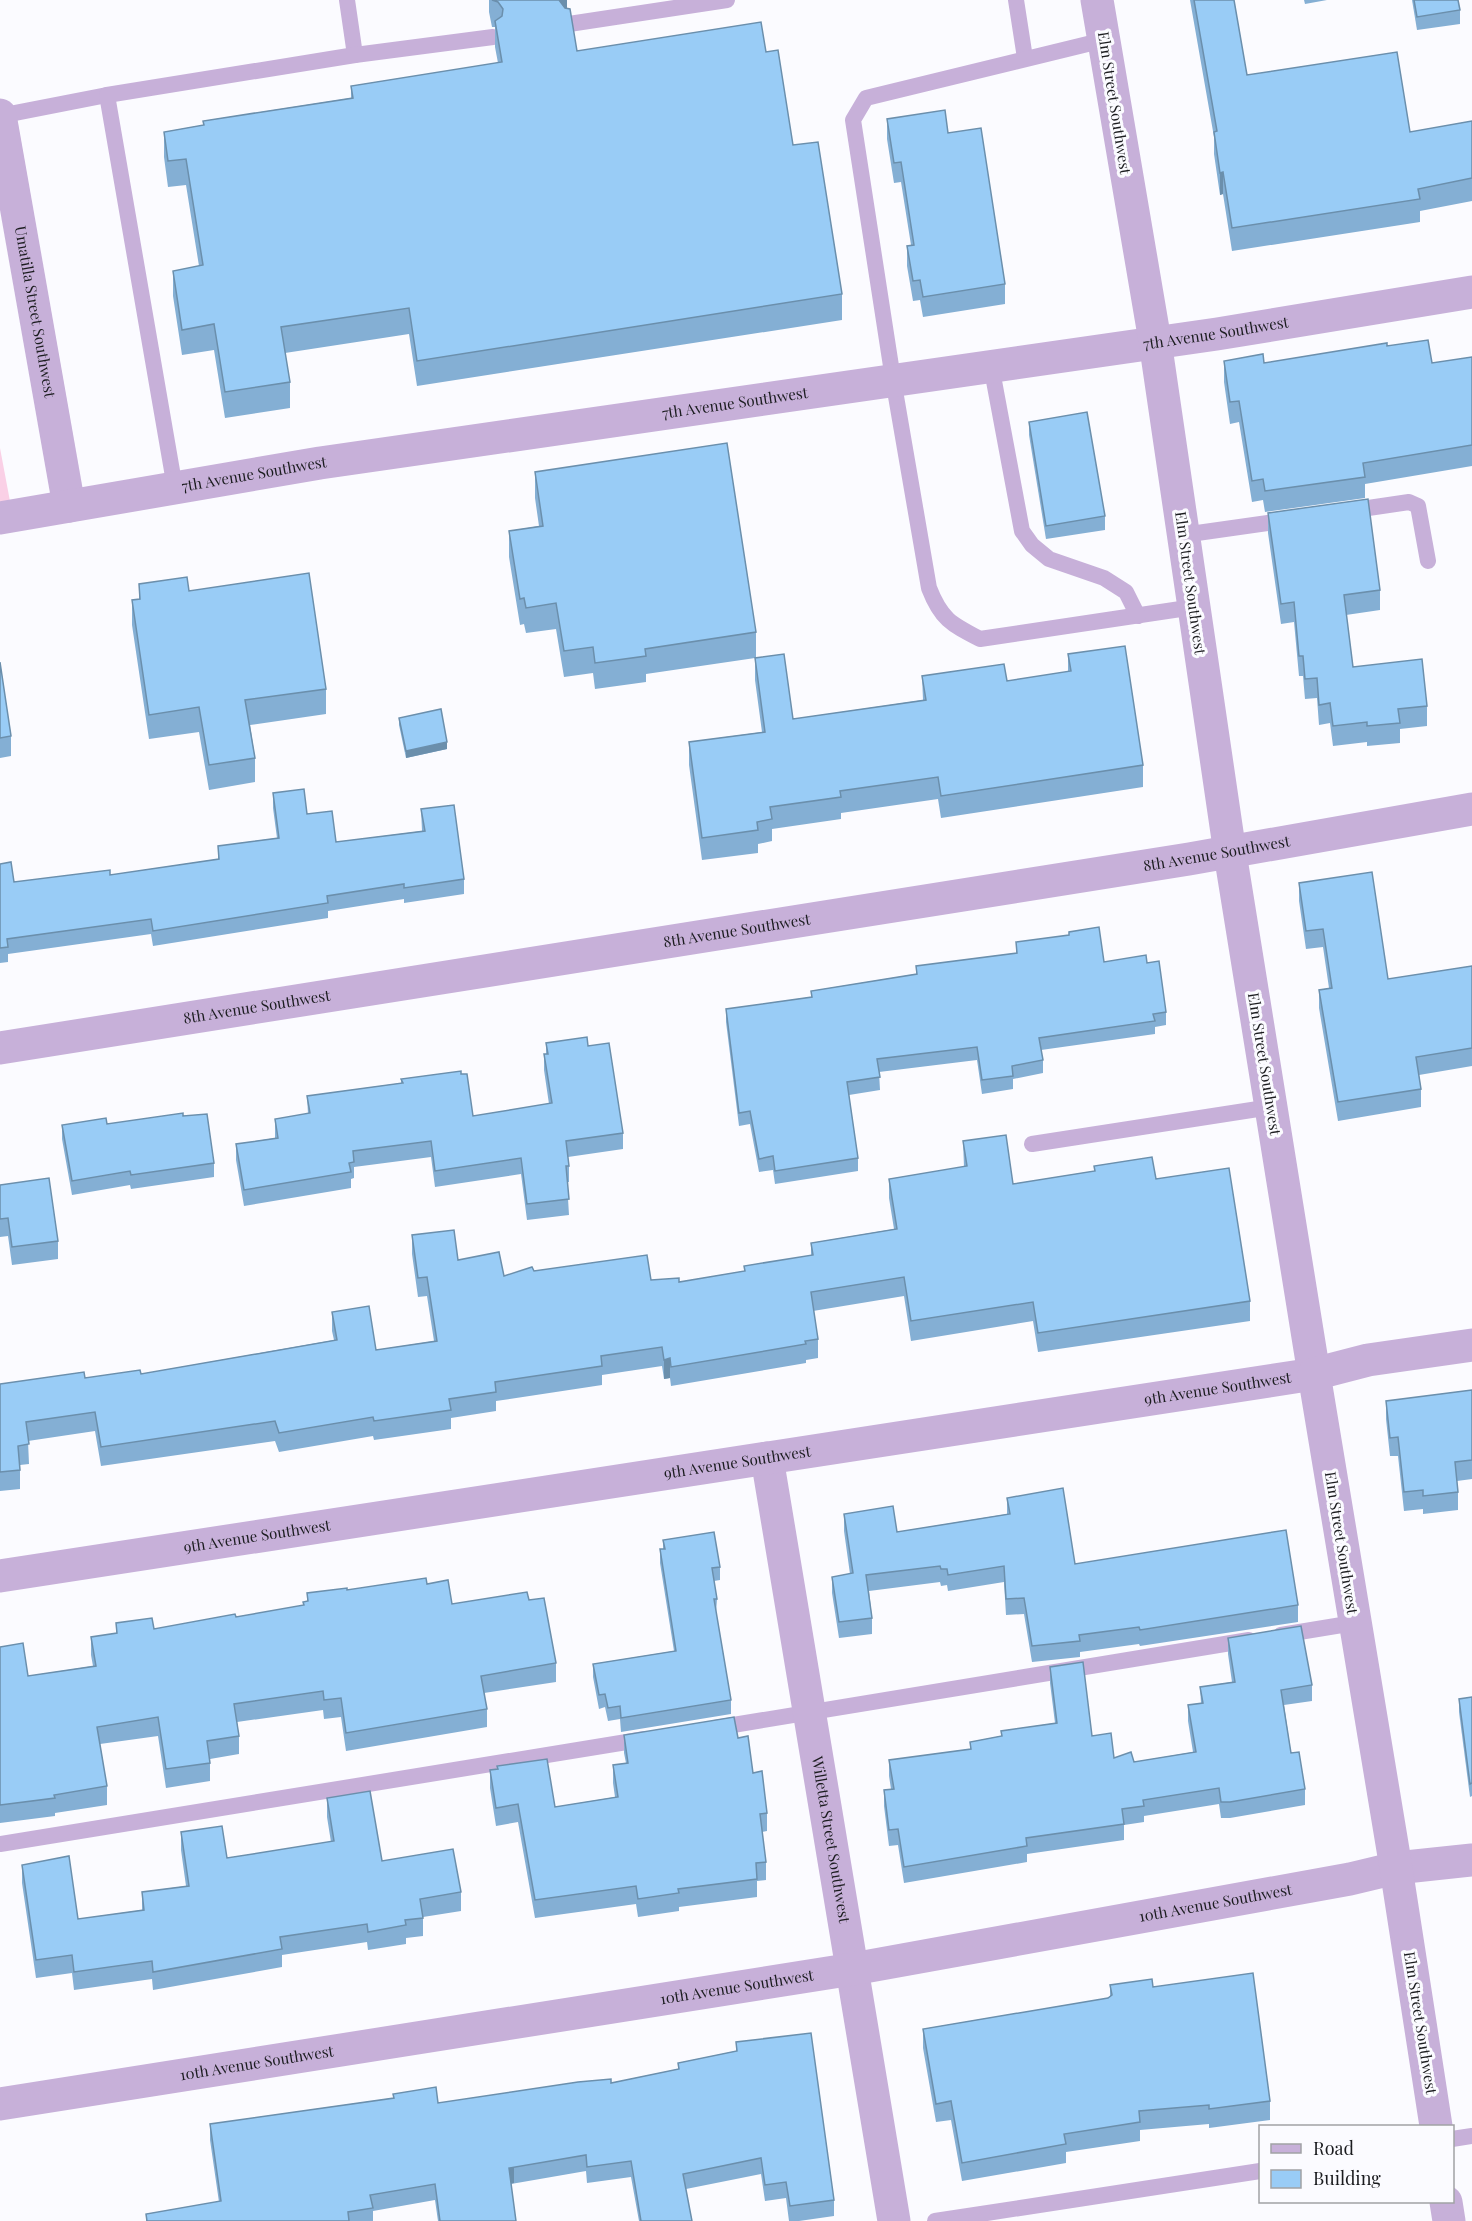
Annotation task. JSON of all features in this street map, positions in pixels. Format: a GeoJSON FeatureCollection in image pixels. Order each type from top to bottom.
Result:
{"type":"FeatureCollection","features":[{"type":"Feature","properties":{"kind":"street","name":"Elm Street Southwest"},"geometry":{"type":"LineString","coordinates":[[1097,0],[1155,341],[1230,853],[1354,1623],[1396,1868],[1436,2125]]}},
{"type":"Feature","properties":{"kind":"street","name":"Umatilla Street Southwest"},"geometry":{"type":"LineString","coordinates":[[0,115],[69,506]]}},
{"type":"Feature","properties":{"kind":"street","name":"7th Avenue Southwest"},"geometry":{"type":"LineString","coordinates":[[0,518],[332,462],[1217,333],[1472,292]]}},
{"type":"Feature","properties":{"kind":"street","name":"8th Avenue Southwest"},"geometry":{"type":"LineString","coordinates":[[0,1048],[1230,853],[1472,809]]}},
{"type":"Feature","properties":{"kind":"street","name":"9th Avenue Southwest"},"geometry":{"type":"LineString","coordinates":[[0,1576],[1314,1374],[1368,1360],[1472,1345]]}},
{"type":"Feature","properties":{"kind":"street","name":"Willetta Street Southwest"},"geometry":{"type":"LineString","coordinates":[[767,1458],[854,1969],[894,2221]]}},
{"type":"Feature","properties":{"kind":"street","name":"10th Avenue Southwest"},"geometry":{"type":"LineString","coordinates":[[0,2104],[854,1969],[1350,1880],[1396,1868],[1472,1860]]}},
{"type":"Feature","properties":{"kind":"street"},"geometry":{"type":"LineString","coordinates":[[1446,2203],[1449,2221]]}},
{"type":"Feature","properties":{"kind":"lane"},"geometry":{"type":"LineString","coordinates":[[347,0],[355,56]]}},
{"type":"Feature","properties":{"kind":"lane"},"geometry":{"type":"LineString","coordinates":[[569,24],[724,0]]}},
{"type":"Feature","properties":{"kind":"lane"},"geometry":{"type":"LineString","coordinates":[[1016,0],[1025,58]]}},
{"type":"Feature","properties":{"kind":"lane"},"geometry":{"type":"LineString","coordinates":[[0,115],[107,95],[493,37]]}},
{"type":"Feature","properties":{"kind":"lane"},"geometry":{"type":"LineString","coordinates":[[1104,40],[866,98],[854,120],[893,379],[929,588],[938,611],[958,628],[980,639],[1194,607]]}},
{"type":"Feature","properties":{"kind":"lane"},"geometry":{"type":"LineString","coordinates":[[107,95],[175,488]]}},
{"type":"Feature","properties":{"kind":"lane"},"geometry":{"type":"LineString","coordinates":[[991,365],[1022,531],[1032,545],[1049,559],[1104,579],[1126,592],[1138,616]]}},
{"type":"Feature","properties":{"kind":"lane"},"geometry":{"type":"LineString","coordinates":[[1326,514],[1409,502],[1418,506],[1428,561]]}},
{"type":"Feature","properties":{"kind":"lane"},"geometry":{"type":"LineString","coordinates":[[1184,535],[1302,518]]}},
{"type":"Feature","properties":{"kind":"lane"},"geometry":{"type":"LineString","coordinates":[[1032,1144],[1271,1107]]}},
{"type":"Feature","properties":{"kind":"lane"},"geometry":{"type":"LineString","coordinates":[[693,1731],[1354,1623]]}},
{"type":"Feature","properties":{"kind":"lane"},"geometry":{"type":"LineString","coordinates":[[0,1844],[658,1737]]}},
{"type":"Feature","properties":{"kind":"lane"},"geometry":{"type":"LineString","coordinates":[[1454,2139],[1472,2136]]}},
{"type":"Feature","properties":{"kind":"lane"},"geometry":{"type":"LineString","coordinates":[[935,2221],[1259,2171]]}},
{"type":"Feature","properties":{"kind":"shaded area"},"geometry":{"type":"Polygon","coordinates":[[[0,448],[12,512],[0,514],[0,448]]]}},
{"type":"Feature","properties":{"kind":"building"},"geometry":{"type":"Polygon","coordinates":[[[492,0],[559,0],[565,8],[570,9],[577,51],[761,22],[766,52],[778,50],[793,145],[818,142],[842,294],[417,361],[409,308],[281,327],[290,382],[225,392],[214,324],[182,330],[173,271],[203,265],[186,159],[168,161],[164,132],[204,125],[203,121],[353,98],[351,86],[502,62],[495,21],[502,16],[503,9],[498,2],[492,0]]]}},
{"type":"Feature","properties":{"kind":"building"},"geometry":{"type":"Polygon","coordinates":[[[1194,0],[1234,0],[1247,75],[1397,52],[1410,132],[1472,121],[1472,178],[1418,189],[1420,199],[1232,228],[1223,172],[1220,173],[1214,132],[1217,131],[1194,0]]]}},
{"type":"Feature","properties":{"kind":"building"},"geometry":{"type":"Polygon","coordinates":[[[1414,0],[1458,0],[1460,10],[1417,17],[1414,0]]]}},
{"type":"Feature","properties":{"kind":"building"},"geometry":{"type":"Polygon","coordinates":[[[945,110],[948,133],[981,128],[1005,284],[923,297],[920,280],[913,281],[907,246],[914,245],[901,162],[894,163],[887,119],[945,110]]]}},
{"type":"Feature","properties":{"kind":"building"},"geometry":{"type":"Polygon","coordinates":[[[1428,340],[1432,363],[1472,357],[1472,445],[1363,463],[1365,477],[1265,491],[1263,479],[1252,481],[1239,401],[1230,402],[1224,361],[1263,354],[1264,363],[1387,343],[1387,346],[1428,340]]]}},
{"type":"Feature","properties":{"kind":"building"},"geometry":{"type":"Polygon","coordinates":[[[1087,412],[1105,516],[1046,526],[1029,422],[1087,412]]]}},
{"type":"Feature","properties":{"kind":"building"},"geometry":{"type":"Polygon","coordinates":[[[727,443],[756,632],[645,649],[646,656],[595,663],[593,647],[564,651],[556,603],[526,608],[524,598],[520,599],[509,531],[543,526],[535,472],[727,443]]]}},
{"type":"Feature","properties":{"kind":"building"},"geometry":{"type":"Polygon","coordinates":[[[1368,499],[1380,590],[1344,595],[1353,667],[1422,659],[1427,706],[1398,709],[1400,723],[1367,726],[1367,722],[1333,726],[1330,703],[1319,705],[1317,678],[1305,679],[1303,656],[1299,656],[1294,602],[1281,604],[1268,513],[1368,499]]]}},
{"type":"Feature","properties":{"kind":"building"},"geometry":{"type":"Polygon","coordinates":[[[309,573],[326,689],[245,700],[255,758],[209,765],[199,707],[149,715],[132,600],[140,599],[139,584],[187,577],[189,591],[309,573]]]}},
{"type":"Feature","properties":{"kind":"building"},"geometry":{"type":"Polygon","coordinates":[[[1125,646],[1143,765],[941,796],[938,777],[840,791],[841,797],[770,807],[772,819],[757,822],[758,830],[702,838],[689,742],[765,732],[755,658],[784,654],[793,719],[926,700],[922,676],[1004,664],[1007,681],[1071,671],[1068,654],[1125,646]]]}},
{"type":"Feature","properties":{"kind":"building"},"geometry":{"type":"Polygon","coordinates":[[[0,662],[11,736],[0,738],[0,662]]]}},
{"type":"Feature","properties":{"kind":"building"},"geometry":{"type":"Polygon","coordinates":[[[441,709],[447,742],[406,751],[399,718],[441,709]]]}},
{"type":"Feature","properties":{"kind":"building"},"geometry":{"type":"Polygon","coordinates":[[[304,789],[307,814],[332,811],[336,842],[425,831],[421,809],[454,805],[464,879],[404,888],[404,884],[327,896],[328,903],[153,931],[151,919],[7,939],[8,947],[0,948],[0,864],[11,862],[14,882],[110,870],[110,875],[219,859],[218,846],[279,838],[273,793],[304,789]]]}},
{"type":"Feature","properties":{"kind":"building"},"geometry":{"type":"Polygon","coordinates":[[[1372,872],[1388,979],[1472,966],[1472,1048],[1416,1057],[1421,1089],[1338,1102],[1319,990],[1332,988],[1323,929],[1306,931],[1299,883],[1372,872]]]}},
{"type":"Feature","properties":{"kind":"building"},"geometry":{"type":"Polygon","coordinates":[[[1099,927],[1104,962],[1146,955],[1147,963],[1159,961],[1166,1012],[1153,1014],[1155,1021],[1039,1038],[1043,1060],[1012,1066],[1013,1076],[982,1080],[977,1047],[877,1059],[880,1077],[847,1082],[858,1158],[775,1171],[773,1156],[759,1159],[750,1111],[739,1113],[726,1009],[812,997],[811,991],[917,974],[916,966],[1017,953],[1016,942],[1069,935],[1069,932],[1099,927]]]}},
{"type":"Feature","properties":{"kind":"building"},"geometry":{"type":"Polygon","coordinates":[[[587,1037],[588,1046],[609,1043],[623,1133],[566,1141],[569,1199],[527,1204],[521,1158],[435,1171],[431,1141],[353,1151],[354,1162],[349,1163],[351,1172],[244,1190],[236,1144],[278,1138],[275,1119],[310,1113],[307,1096],[403,1083],[401,1079],[461,1071],[461,1074],[467,1074],[473,1116],[552,1103],[544,1054],[548,1054],[546,1043],[587,1037]]]}},
{"type":"Feature","properties":{"kind":"building"},"geometry":{"type":"Polygon","coordinates":[[[183,1113],[183,1116],[207,1114],[214,1163],[131,1175],[130,1171],[72,1181],[62,1125],[106,1118],[107,1124],[183,1113]]]}},
{"type":"Feature","properties":{"kind":"building"},"geometry":{"type":"Polygon","coordinates":[[[1006,1135],[1013,1184],[1095,1171],[1094,1166],[1152,1157],[1156,1179],[1229,1168],[1250,1301],[1038,1333],[1033,1302],[911,1321],[904,1277],[811,1292],[818,1339],[805,1341],[806,1344],[671,1367],[670,1358],[664,1360],[662,1347],[601,1356],[602,1366],[495,1382],[496,1392],[449,1399],[451,1410],[374,1421],[373,1417],[279,1433],[275,1421],[101,1447],[95,1412],[26,1422],[29,1444],[18,1446],[20,1470],[0,1472],[0,1384],[84,1372],[85,1378],[140,1370],[141,1374],[337,1340],[332,1312],[369,1306],[376,1350],[437,1341],[427,1277],[418,1278],[412,1235],[454,1230],[458,1260],[499,1252],[504,1276],[532,1267],[534,1271],[647,1255],[651,1280],[679,1278],[679,1282],[745,1271],[744,1266],[813,1255],[811,1243],[897,1229],[889,1179],[967,1166],[963,1141],[1006,1135]]]}},
{"type":"Feature","properties":{"kind":"building"},"geometry":{"type":"Polygon","coordinates":[[[49,1178],[58,1241],[12,1247],[8,1218],[0,1219],[0,1185],[49,1178]]]}},
{"type":"Feature","properties":{"kind":"building"},"geometry":{"type":"Polygon","coordinates":[[[1472,1390],[1472,1460],[1455,1462],[1458,1492],[1423,1496],[1423,1490],[1404,1492],[1398,1437],[1390,1438],[1386,1401],[1472,1390]]]}},
{"type":"Feature","properties":{"kind":"building"},"geometry":{"type":"Polygon","coordinates":[[[1063,1488],[1075,1564],[1286,1530],[1298,1605],[1140,1630],[1139,1627],[1079,1635],[1080,1641],[1032,1646],[1024,1598],[1006,1599],[1004,1566],[948,1575],[947,1569],[941,1569],[940,1566],[866,1575],[872,1618],[839,1622],[832,1577],[853,1573],[844,1514],[893,1506],[897,1532],[1010,1514],[1007,1498],[1063,1488]]]}},
{"type":"Feature","properties":{"kind":"building"},"geometry":{"type":"Polygon","coordinates":[[[714,1532],[720,1567],[712,1568],[717,1599],[714,1599],[731,1700],[621,1718],[620,1706],[608,1708],[605,1694],[599,1695],[593,1664],[676,1651],[660,1549],[665,1549],[663,1540],[714,1532]]]}},
{"type":"Feature","properties":{"kind":"building"},"geometry":{"type":"Polygon","coordinates":[[[426,1578],[427,1584],[448,1580],[452,1604],[527,1592],[529,1600],[544,1598],[556,1663],[481,1676],[487,1709],[346,1733],[341,1698],[324,1700],[323,1691],[234,1704],[239,1736],[207,1741],[210,1763],[166,1769],[158,1717],[97,1727],[107,1786],[54,1795],[55,1798],[0,1805],[0,1647],[23,1643],[28,1676],[96,1666],[91,1637],[117,1633],[116,1623],[152,1618],[154,1629],[235,1614],[236,1617],[304,1605],[303,1602],[308,1601],[307,1593],[347,1588],[347,1590],[426,1578]]]}},
{"type":"Feature","properties":{"kind":"building"},"geometry":{"type":"Polygon","coordinates":[[[1301,1626],[1312,1685],[1281,1690],[1291,1753],[1299,1752],[1305,1789],[1230,1802],[1221,1802],[1219,1788],[1143,1800],[1144,1806],[1122,1809],[1124,1824],[1026,1838],[1027,1846],[904,1867],[898,1829],[889,1830],[884,1790],[894,1789],[889,1760],[971,1749],[970,1742],[1002,1736],[1001,1731],[1057,1723],[1050,1667],[1083,1662],[1092,1736],[1111,1733],[1114,1758],[1131,1752],[1134,1762],[1196,1752],[1188,1705],[1203,1703],[1200,1687],[1235,1682],[1228,1638],[1301,1626]]]}},
{"type":"Feature","properties":{"kind":"building"},"geometry":{"type":"Polygon","coordinates":[[[1472,1697],[1472,1783],[1470,1784],[1459,1699],[1472,1697]]]}},
{"type":"Feature","properties":{"kind":"building"},"geometry":{"type":"Polygon","coordinates":[[[734,1717],[738,1738],[748,1736],[753,1773],[762,1771],[767,1813],[760,1814],[766,1862],[756,1863],[757,1879],[678,1889],[679,1893],[638,1899],[636,1886],[535,1900],[518,1804],[496,1808],[490,1770],[498,1769],[497,1766],[547,1759],[555,1807],[618,1797],[613,1765],[628,1763],[624,1735],[734,1717]]]}},
{"type":"Feature","properties":{"kind":"building"},"geometry":{"type":"Polygon","coordinates":[[[370,1791],[382,1861],[453,1849],[461,1892],[420,1899],[423,1918],[405,1920],[406,1925],[368,1932],[367,1924],[280,1937],[282,1949],[153,1972],[152,1961],[74,1972],[72,1955],[36,1960],[22,1865],[69,1856],[78,1919],[144,1910],[142,1892],[189,1886],[181,1832],[222,1826],[227,1858],[334,1841],[327,1798],[370,1791]]]}},
{"type":"Feature","properties":{"kind":"building"},"geometry":{"type":"Polygon","coordinates":[[[1253,1973],[1270,2101],[1209,2109],[1209,2105],[1139,2111],[1140,2122],[1064,2134],[1066,2144],[962,2163],[951,2101],[936,2104],[923,2029],[1108,1998],[1112,1995],[1110,1985],[1152,1979],[1153,1987],[1253,1973]]]}},
{"type":"Feature","properties":{"kind":"building"},"geometry":{"type":"Polygon","coordinates":[[[811,2033],[834,2200],[790,2206],[786,2182],[765,2185],[761,2158],[683,2174],[692,2221],[641,2221],[631,2161],[587,2167],[586,2155],[509,2168],[516,2221],[440,2221],[435,2184],[370,2195],[373,2208],[348,2212],[349,2221],[147,2221],[146,2214],[221,2201],[210,2124],[394,2098],[393,2094],[436,2087],[438,2103],[578,2082],[611,2079],[611,2083],[679,2069],[678,2063],[737,2051],[736,2042],[811,2033]]]}}]}
